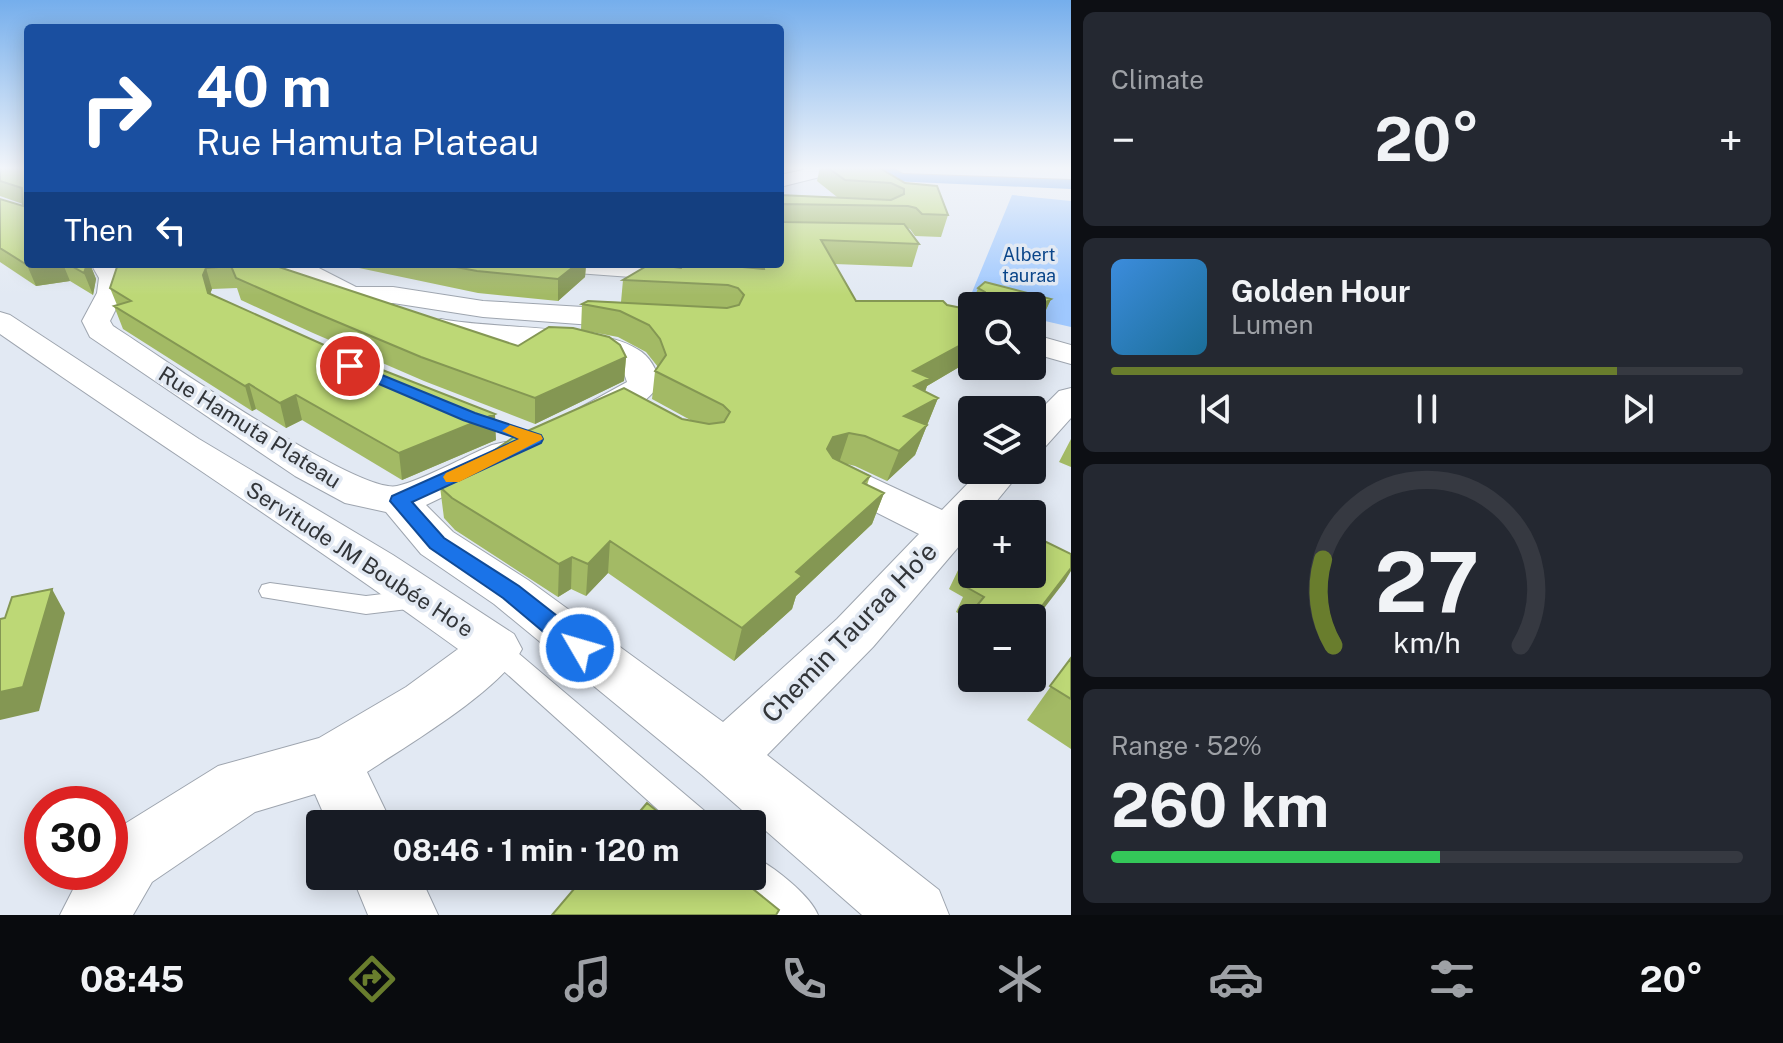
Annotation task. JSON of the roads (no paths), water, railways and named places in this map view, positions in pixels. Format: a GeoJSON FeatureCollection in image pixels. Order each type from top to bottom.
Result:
{"type":"FeatureCollection","features":[{"type":"Feature","properties":{"kind":"street","name":"Rue Hamuta Plateau"},"geometry":{"type":"LineString","coordinates":[[106,268],[112,278],[110,293],[96,321],[100,331],[309,468],[359,494],[399,501]]}},
{"type":"Feature","properties":{"kind":"street"},"geometry":{"type":"LineString","coordinates":[[299,268],[387,312],[460,333],[596,344],[633,359],[642,372],[644,384],[624,400],[399,501],[437,543],[511,592],[725,758],[914,915]]}},
{"type":"Feature","properties":{"kind":"street"},"geometry":{"type":"LineString","coordinates":[[615,268],[637,268]]}},
{"type":"Feature","properties":{"kind":"street"},"geometry":{"type":"LineString","coordinates":[[349,295],[393,295],[541,313],[662,320]]}},
{"type":"Feature","properties":{"kind":"street","name":"Servitude JM Boubée Ho'e"},"geometry":{"type":"LineString","coordinates":[[0,321],[186,447],[496,649],[425,704],[331,762],[239,787],[129,859],[95,915]]}},
{"type":"Feature","properties":{"kind":"street"},"geometry":{"type":"LineString","coordinates":[[1046,424],[1071,398]]}},
{"type":"Feature","properties":{"kind":"street"},"geometry":{"type":"LineString","coordinates":[[624,400],[655,421]]}},
{"type":"Feature","properties":{"kind":"street"},"geometry":{"type":"LineString","coordinates":[[495,426],[547,434]]}},
{"type":"Feature","properties":{"kind":"street"},"geometry":{"type":"LineString","coordinates":[[840,478],[947,530]]}},
{"type":"Feature","properties":{"kind":"street","name":"Chemin Tauraa Ho'e"},"geometry":{"type":"LineString","coordinates":[[725,758],[855,633],[990,484]]}},
{"type":"Feature","properties":{"kind":"street"},"geometry":{"type":"LineString","coordinates":[[331,762],[353,810]]}},
{"type":"Feature","properties":{"kind":"street"},"geometry":{"type":"LineString","coordinates":[[391,890],[403,915]]}},
{"type":"Feature","properties":{"kind":"lane"},"geometry":{"type":"LineString","coordinates":[[270,591],[366,605],[422,598]]}},
{"type":"Feature","properties":{"kind":"lane"},"geometry":{"type":"LineString","coordinates":[[496,649],[680,810]]}},
{"type":"Feature","properties":{"kind":"lane"},"geometry":{"type":"LineString","coordinates":[[766,884],[802,915]]}},
{"type":"Feature","properties":{"kind":"park label","name":"Albert tauraa"},"geometry":{"type":"Point","coordinates":[1029,264]}}]}
